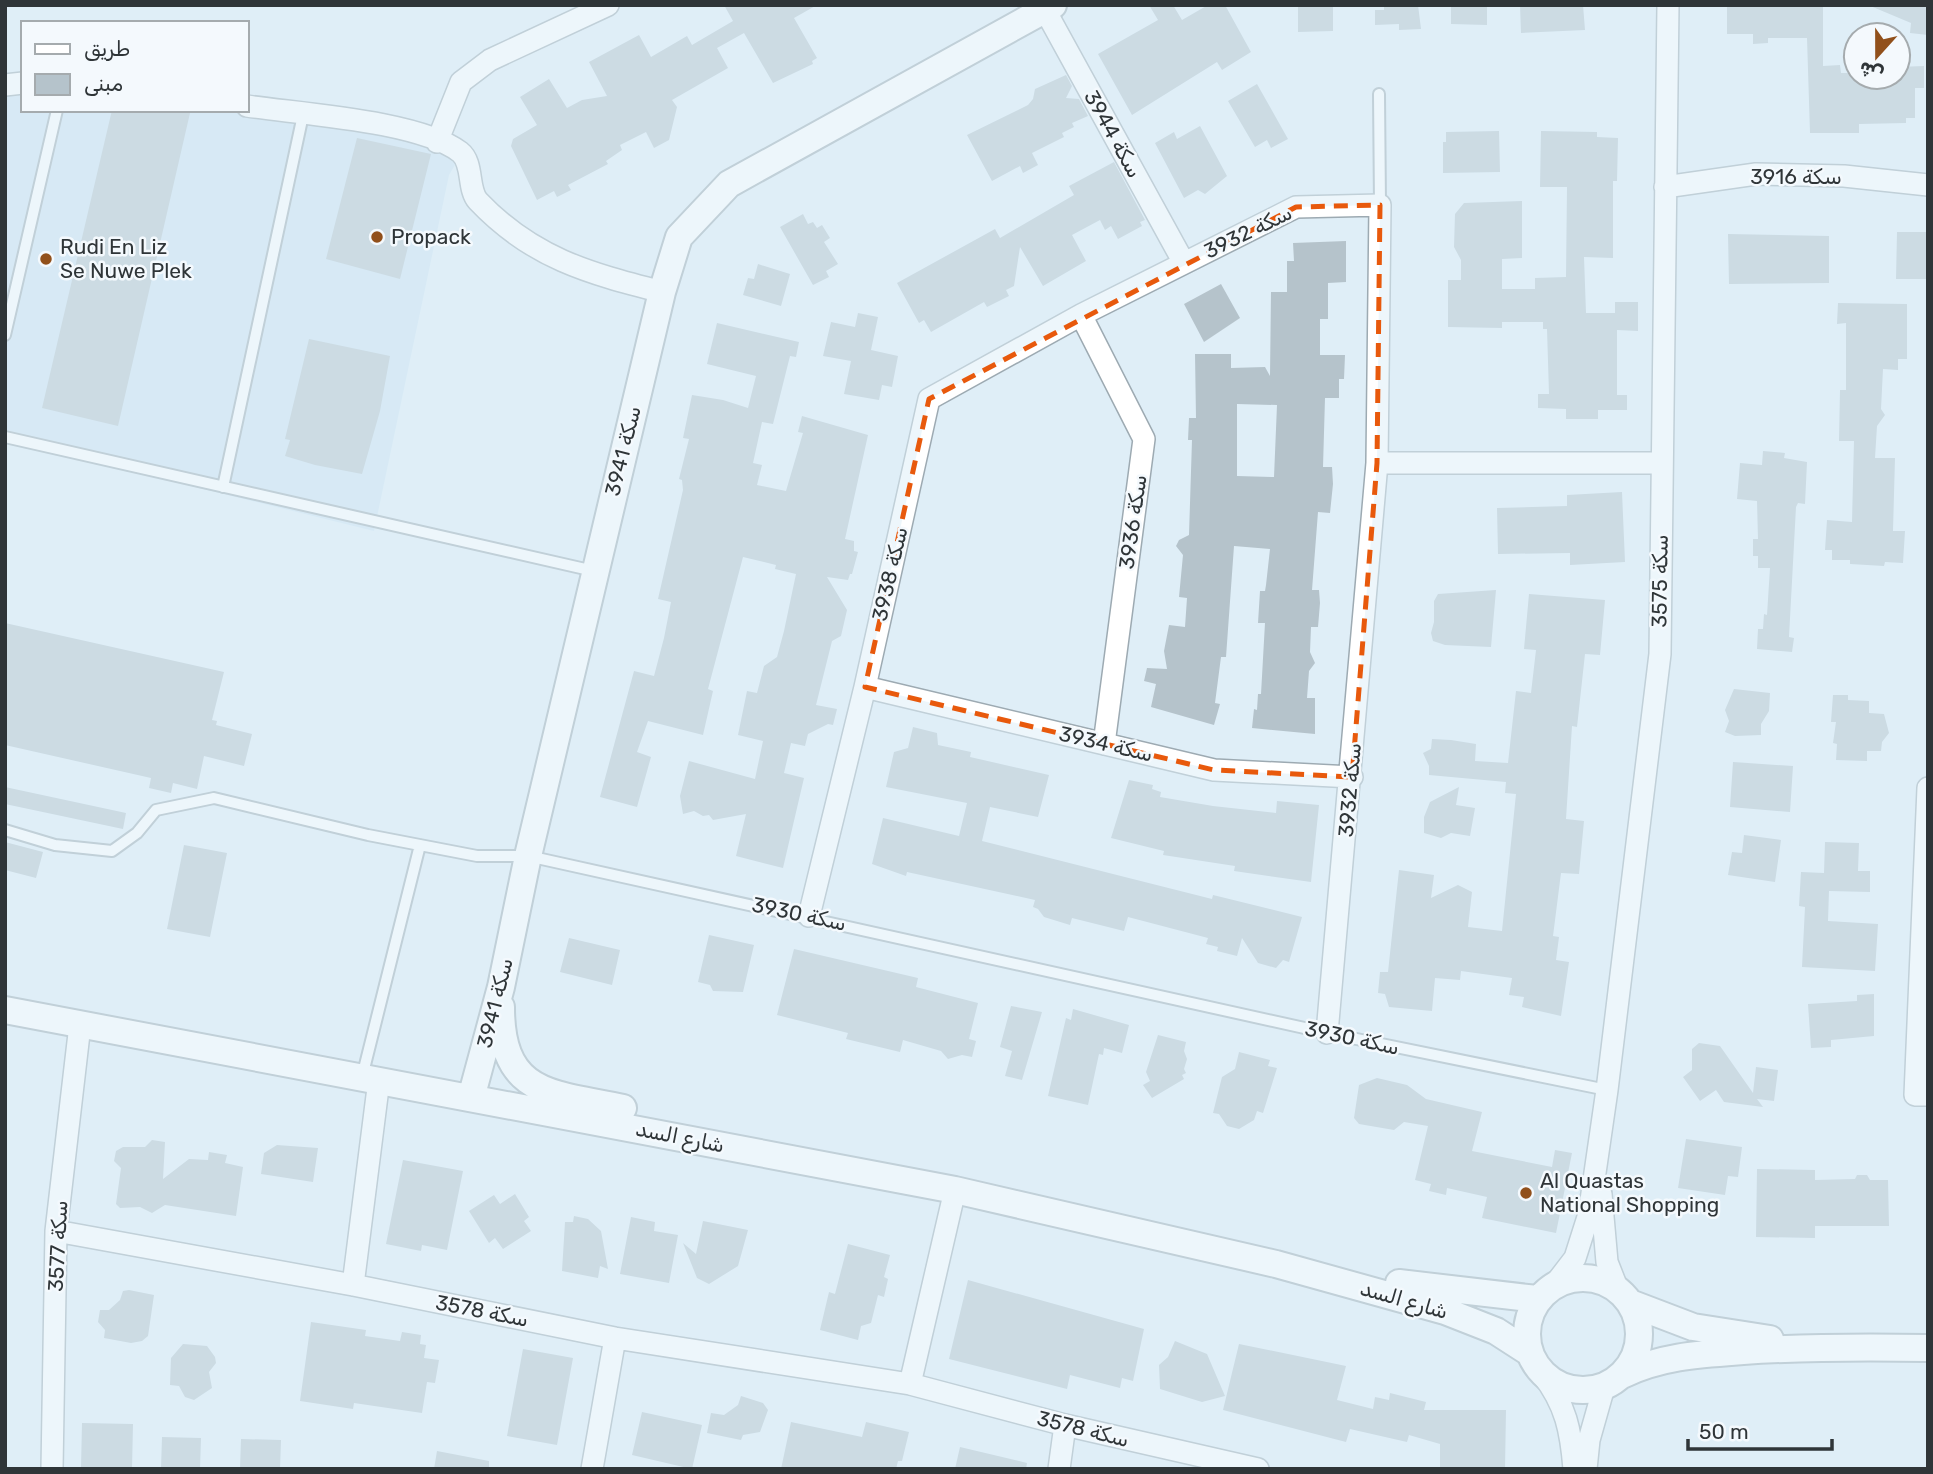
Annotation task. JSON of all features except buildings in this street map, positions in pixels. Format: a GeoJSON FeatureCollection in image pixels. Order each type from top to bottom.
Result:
{"type":"FeatureCollection","features":[{"type":"Feature","properties":{"kind":"street"},"geometry":{"type":"LineString","coordinates":[[437,142],[461,82],[490,60],[608,5]]}},
{"type":"Feature","properties":{"kind":"street","name":"سكة 3575"},"geometry":{"type":"LineString","coordinates":[[1546,1292],[1575,1258],[1589,1214],[1607,1090],[1660,654],[1668,5]]}},
{"type":"Feature","properties":{"kind":"street","name":"سكة 3944"},"geometry":{"type":"LineString","coordinates":[[1047,7],[1184,263]]}},
{"type":"Feature","properties":{"kind":"street","name":"سكة 3941"},"geometry":{"type":"LineString","coordinates":[[471,1098],[501,987],[528,856],[594,571],[662,292],[679,237],[729,184],[1047,7]]}},
{"type":"Feature","properties":{"kind":"street"},"geometry":{"type":"LineString","coordinates":[[248,106],[399,127],[462,153],[470,172],[475,197],[511,234],[580,270],[662,292]]}},
{"type":"Feature","properties":{"kind":"street","name":"سكة 3916"},"geometry":{"type":"LineString","coordinates":[[1665,187],[1756,174],[1844,176],[1928,185]]}},
{"type":"Feature","properties":{"kind":"street","name":"سكة 3932"},"geometry":{"type":"LineString","coordinates":[[1081,315],[1296,206],[1380,205],[1377,463],[1352,777],[1327,1033]]}},
{"type":"Feature","properties":{"kind":"street","name":"سكة 3938"},"geometry":{"type":"LineString","coordinates":[[809,916],[865,687],[929,398],[1081,315]]}},
{"type":"Feature","properties":{"kind":"street","name":"سكة 3936"},"geometry":{"type":"LineString","coordinates":[[1081,315],[1144,439],[1104,744]]}},
{"type":"Feature","properties":{"kind":"street"},"geometry":{"type":"LineString","coordinates":[[1377,463],[1662,463]]}},
{"type":"Feature","properties":{"kind":"street","name":"سكة 3934"},"geometry":{"type":"LineString","coordinates":[[865,687],[1214,770],[1352,777]]}},
{"type":"Feature","properties":{"kind":"street"},"geometry":{"type":"LineString","coordinates":[[1922,1095],[1928,788]]}},
{"type":"Feature","properties":{"kind":"street"},"geometry":{"type":"LineString","coordinates":[[501,987],[503,1035],[508,1054],[523,1078],[548,1092],[646,1114],[673,1125],[698,1140]]}},
{"type":"Feature","properties":{"kind":"street","name":"شارع السد"},"geometry":{"type":"LineString","coordinates":[[10,1012],[956,1190],[1276,1264],[1445,1311],[1496,1331],[1527,1351]]}},
{"type":"Feature","properties":{"kind":"street","name":"سكة 3577"},"geometry":{"type":"LineString","coordinates":[[52,1469],[56,1231],[80,1025]]}},
{"type":"Feature","properties":{"kind":"street"},"geometry":{"type":"LineString","coordinates":[[353,1285],[371,1079]]}},
{"type":"Feature","properties":{"kind":"street","name":"سكة 3575"},"geometry":{"type":"LineString","coordinates":[[1599,1153],[1608,1262],[1624,1296]]}},
{"type":"Feature","properties":{"kind":"street"},"geometry":{"type":"LineString","coordinates":[[909,1384],[956,1190]]}},
{"type":"Feature","properties":{"kind":"street","name":"سكة 3578"},"geometry":{"type":"LineString","coordinates":[[56,1231],[353,1285],[615,1338],[909,1384],[1065,1425],[1258,1469]]}},
{"type":"Feature","properties":{"kind":"street","name":"شارع السد"},"geometry":{"type":"LineString","coordinates":[[1276,1264],[1456,1292],[1546,1292]]}},
{"type":"Feature","properties":{"kind":"street"},"geometry":{"type":"LineString","coordinates":[[1574,1469],[1572,1438],[1559,1396],[1527,1351],[1529,1314],[1546,1292],[1588,1277],[1693,1327],[1813,1346]]}},
{"type":"Feature","properties":{"kind":"street"},"geometry":{"type":"LineString","coordinates":[[1586,1469],[1589,1440],[1613,1381],[1638,1348],[1640,1332],[1624,1296]]}},
{"type":"Feature","properties":{"kind":"street"},"geometry":{"type":"LineString","coordinates":[[592,1469],[615,1338]]}},
{"type":"Feature","properties":{"kind":"street"},"geometry":{"type":"LineString","coordinates":[[1542,1374],[1571,1389],[1613,1381],[1650,1362],[1693,1355],[1813,1346],[1928,1348]]}},
{"type":"Feature","properties":{"kind":"street"},"geometry":{"type":"LineString","coordinates":[[1059,1469],[1065,1425]]}},
{"type":"Feature","properties":{"kind":"lane"},"geometry":{"type":"LineString","coordinates":[[1379,94],[1380,205]]}},
{"type":"Feature","properties":{"kind":"lane"},"geometry":{"type":"LineString","coordinates":[[5,335],[57,112]]}},
{"type":"Feature","properties":{"kind":"lane"},"geometry":{"type":"LineString","coordinates":[[223,487],[303,115]]}},
{"type":"Feature","properties":{"kind":"lane"},"geometry":{"type":"LineString","coordinates":[[5,438],[594,571]]}},
{"type":"Feature","properties":{"kind":"lane","name":"سكة 3930"},"geometry":{"type":"LineString","coordinates":[[5,830],[55,845],[112,851],[138,833],[156,810],[214,798],[477,856],[528,856],[809,916],[1327,1033],[1607,1090]]}},
{"type":"Feature","properties":{"kind":"lane"},"geometry":{"type":"LineString","coordinates":[[371,1079],[420,845]]}},
{"type":"Feature","properties":{"kind":"highlighted area"},"geometry":{"type":"Polygon","coordinates":[[[1380,205],[1377,463],[1352,777],[1214,770],[865,687],[929,399],[1296,207],[1380,205]]]}},
{"type":"Feature","properties":{"kind":"shaded area"},"geometry":{"type":"Polygon","coordinates":[[[5,87],[21,88],[21,112],[248,110],[303,115],[462,153],[449,175],[374,531],[5,440],[5,87]]]}},
{"type":"Feature","properties":{"kind":"place","name":"Propack"},"geometry":{"type":"Point","coordinates":[377,237]}},
{"type":"Feature","properties":{"kind":"place","name":"Rudi En Liz Se Nuwe Plek"},"geometry":{"type":"Point","coordinates":[46,259]}},
{"type":"Feature","properties":{"kind":"place","name":"Al Quastas National Shopping"},"geometry":{"type":"Point","coordinates":[1526,1193]}}]}
